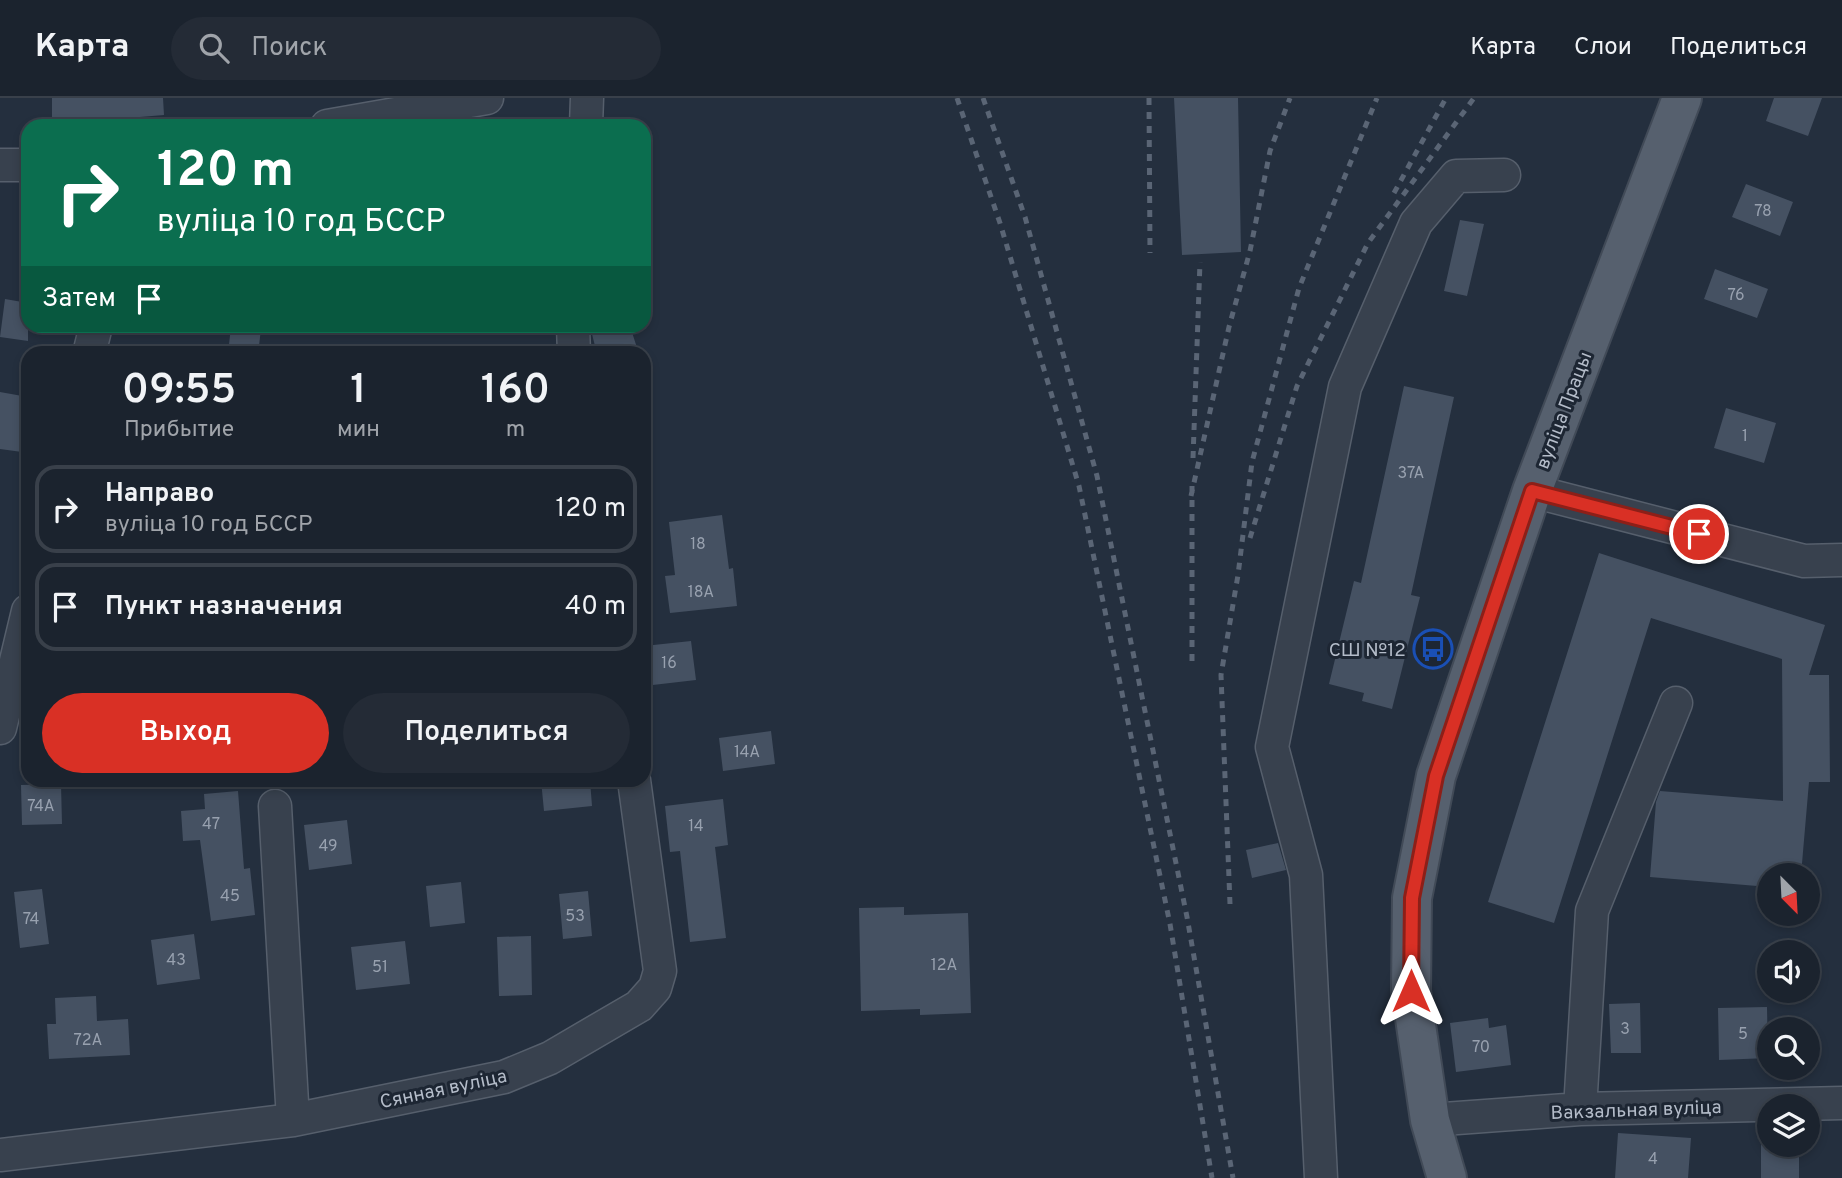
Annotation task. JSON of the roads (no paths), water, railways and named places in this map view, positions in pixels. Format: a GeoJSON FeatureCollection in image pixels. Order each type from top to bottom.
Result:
{"type":"FeatureCollection","features":[{"type":"Feature","properties":{"kind":"main road","name":"вуліца Працы"},"geometry":{"type":"LineString","coordinates":[[1447,1178],[1430,1120],[1411,991],[1412,898],[1436,776],[1532,491],[1682,98]]}},
{"type":"Feature","properties":{"kind":"street"},"geometry":{"type":"LineString","coordinates":[[342,119],[369,107],[487,98]]}},
{"type":"Feature","properties":{"kind":"street"},"geometry":{"type":"LineString","coordinates":[[586,119],[587,98]]}},
{"type":"Feature","properties":{"kind":"street"},"geometry":{"type":"LineString","coordinates":[[0,165],[21,165]]}},
{"type":"Feature","properties":{"kind":"street"},"geometry":{"type":"LineString","coordinates":[[1321,1178],[1306,875],[1272,747],[1345,387],[1416,223],[1455,176],[1504,175]]}},
{"type":"Feature","properties":{"kind":"street"},"geometry":{"type":"LineString","coordinates":[[1532,491],[1804,561],[1842,560]]}},
{"type":"Feature","properties":{"kind":"street"},"geometry":{"type":"LineString","coordinates":[[0,728],[21,640]]}},
{"type":"Feature","properties":{"kind":"street"},"geometry":{"type":"LineString","coordinates":[[1580,1109],[1592,911],[1676,703]]}},
{"type":"Feature","properties":{"kind":"street","name":"Сянная вуліца"},"geometry":{"type":"LineString","coordinates":[[0,1155],[293,1120],[505,1077],[550,1058],[639,1006],[655,988],[660,971],[635,787]]}},
{"type":"Feature","properties":{"kind":"street"},"geometry":{"type":"LineString","coordinates":[[275,806],[293,1120]]}},
{"type":"Feature","properties":{"kind":"street","name":"Вакзальная вуліца"},"geometry":{"type":"LineString","coordinates":[[1430,1120],[1580,1109],[1842,1103]]}},
{"type":"Feature","properties":{"kind":"railway"},"geometry":{"type":"LineString","coordinates":[[957,98],[1000,223],[1079,486],[1170,924],[1212,1178]]}},
{"type":"Feature","properties":{"kind":"railway"},"geometry":{"type":"LineString","coordinates":[[983,98],[1025,217],[1097,476],[1187,917],[1233,1178]]}},
{"type":"Feature","properties":{"kind":"railway"},"geometry":{"type":"LineString","coordinates":[[1149,98],[1150,253]]}},
{"type":"Feature","properties":{"kind":"railway"},"geometry":{"type":"LineString","coordinates":[[1191,496],[1229,327],[1250,251],[1270,151],[1290,98]]}},
{"type":"Feature","properties":{"kind":"railway"},"geometry":{"type":"LineString","coordinates":[[1230,904],[1221,675],[1238,575],[1252,462],[1299,288],[1377,98]]}},
{"type":"Feature","properties":{"kind":"railway"},"geometry":{"type":"LineString","coordinates":[[1394,193],[1446,98]]}},
{"type":"Feature","properties":{"kind":"railway"},"geometry":{"type":"LineString","coordinates":[[1250,538],[1297,386],[1368,243],[1474,98]]}},
{"type":"Feature","properties":{"kind":"railway"},"geometry":{"type":"LineString","coordinates":[[1193,458],[1200,262]]}},
{"type":"Feature","properties":{"kind":"railway"},"geometry":{"type":"LineString","coordinates":[[1192,486],[1192,665]]}},
{"type":"Feature","properties":{"kind":"place","name":"СШ №12"},"geometry":{"type":"Point","coordinates":[1433,649]}}]}
